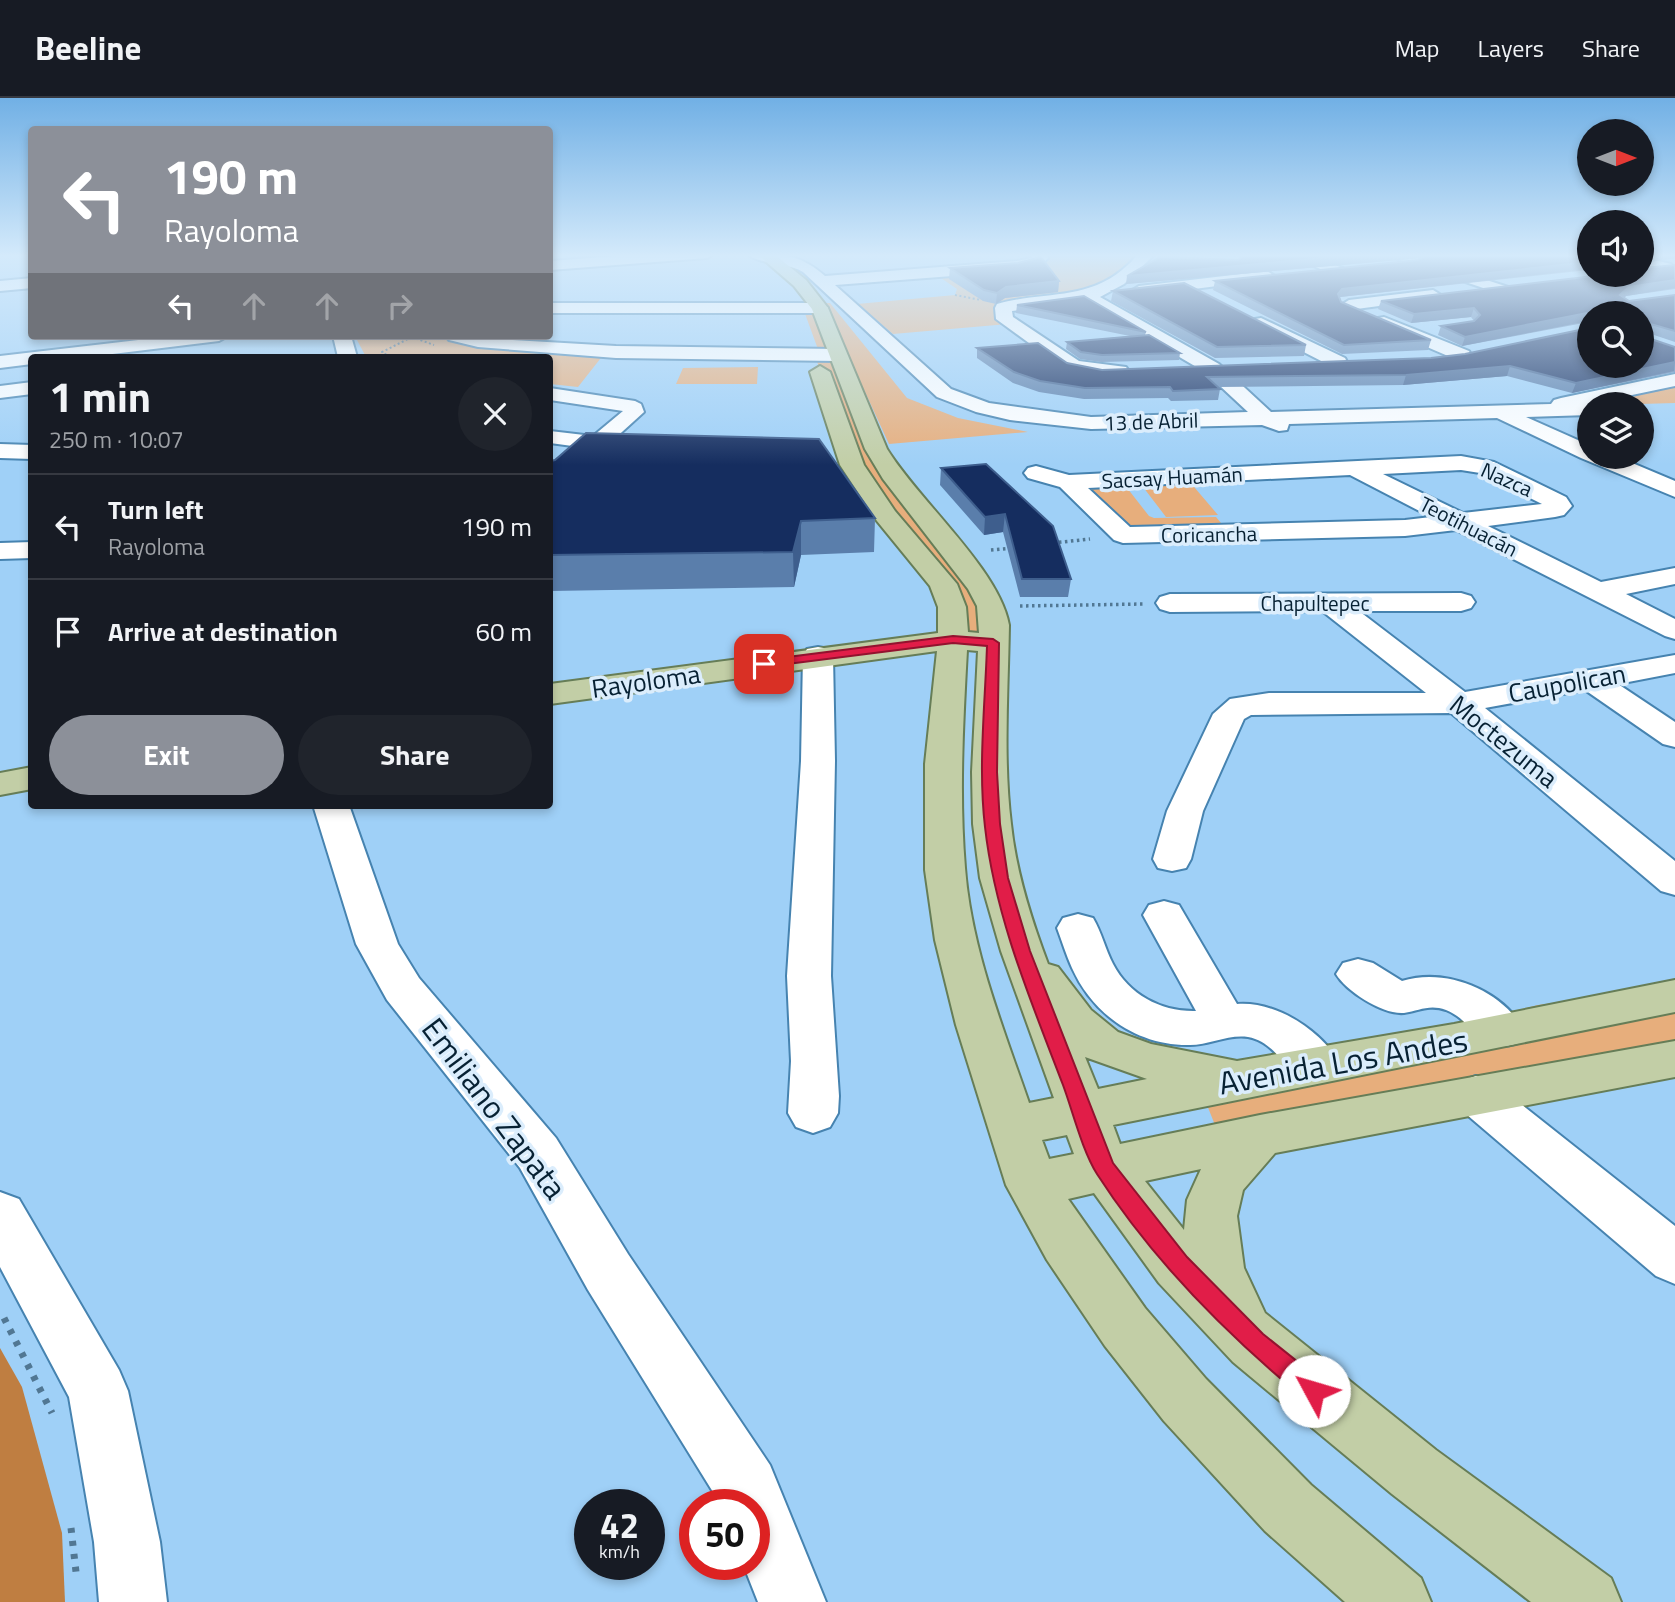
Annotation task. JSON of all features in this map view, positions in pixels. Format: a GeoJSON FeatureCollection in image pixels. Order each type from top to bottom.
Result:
{"type":"FeatureCollection","features":[{"type":"Feature","properties":{"kind":"main road"},"geometry":{"type":"LineString","coordinates":[[806,324],[891,474],[981,587],[991,606],[993,643],[990,772],[992,824],[1000,878],[1022,951],[1104,1167],[1178,1265],[1254,1342],[1414,1472],[1587,1602]]}},
{"type":"Feature","properties":{"kind":"main road"},"geometry":{"type":"LineString","coordinates":[[816,324],[813,336],[852,465],[886,516],[947,591],[952,607],[953,640],[943,764],[944,870],[962,964],[1011,1127],[1032,1185],[1066,1243],[1125,1327],[1185,1400],[1288,1508],[1397,1602]]}},
{"type":"Feature","properties":{"kind":"main road","name":"Rayoloma"},"geometry":{"type":"LineString","coordinates":[[553,694],[953,640],[993,643]]}},
{"type":"Feature","properties":{"kind":"main road"},"geometry":{"type":"LineString","coordinates":[[0,784],[28,779]]}},
{"type":"Feature","properties":{"kind":"main road"},"geometry":{"type":"LineString","coordinates":[[1022,951],[1086,1033],[1112,1049],[1144,1061],[1244,1078]]}},
{"type":"Feature","properties":{"kind":"main road","name":"Avenida Los Andes"},"geometry":{"type":"LineString","coordinates":[[1011,1127],[1244,1078],[1675,996]]}},
{"type":"Feature","properties":{"kind":"main road","name":"Avenida Los Andes"},"geometry":{"type":"LineString","coordinates":[[1032,1185],[1104,1167],[1260,1135],[1675,1059]]}},
{"type":"Feature","properties":{"kind":"main road"},"geometry":{"type":"LineString","coordinates":[[1254,1342],[1228,1299],[1210,1230],[1212,1203],[1219,1182],[1260,1135]]}},
{"type":"Feature","properties":{"kind":"street"},"geometry":{"type":"LineString","coordinates":[[702,324],[813,336]]}},
{"type":"Feature","properties":{"kind":"street"},"geometry":{"type":"LineString","coordinates":[[813,336],[816,324]]}},
{"type":"Feature","properties":{"kind":"street","name":"13 de Abril"},"geometry":{"type":"LineString","coordinates":[[868,324],[944,393],[983,408],[1051,419],[1091,422],[1577,409]]}},
{"type":"Feature","properties":{"kind":"street"},"geometry":{"type":"LineString","coordinates":[[1013,324],[1073,366],[1101,371],[1143,370]]}},
{"type":"Feature","properties":{"kind":"street","name":"Teotihuacán"},"geometry":{"type":"LineString","coordinates":[[1136,324],[1212,368],[1266,418],[1353,468],[1675,630]]}},
{"type":"Feature","properties":{"kind":"street"},"geometry":{"type":"LineString","coordinates":[[1265,324],[1345,362],[1300,364]]}},
{"type":"Feature","properties":{"kind":"street"},"geometry":{"type":"LineString","coordinates":[[1390,324],[1469,354],[1428,359]]}},
{"type":"Feature","properties":{"kind":"street"},"geometry":{"type":"LineString","coordinates":[[1406,332],[1441,327]]}},
{"type":"Feature","properties":{"kind":"street"},"geometry":{"type":"LineString","coordinates":[[470,340],[616,352],[813,336]]}},
{"type":"Feature","properties":{"kind":"street"},"geometry":{"type":"LineString","coordinates":[[65,354],[183,340]]}},
{"type":"Feature","properties":{"kind":"street"},"geometry":{"type":"LineString","coordinates":[[0,362],[28,358]]}},
{"type":"Feature","properties":{"kind":"street"},"geometry":{"type":"LineString","coordinates":[[1170,369],[1237,367]]}},
{"type":"Feature","properties":{"kind":"street"},"geometry":{"type":"LineString","coordinates":[[1495,411],[1569,402],[1675,380]]}},
{"type":"Feature","properties":{"kind":"street"},"geometry":{"type":"LineString","coordinates":[[0,392],[28,388]]}},
{"type":"Feature","properties":{"kind":"street"},"geometry":{"type":"LineString","coordinates":[[553,394],[634,408],[634,412],[553,482]]}},
{"type":"Feature","properties":{"kind":"street"},"geometry":{"type":"LineString","coordinates":[[1495,411],[1577,448]]}},
{"type":"Feature","properties":{"kind":"street"},"geometry":{"type":"LineString","coordinates":[[553,437],[598,443]]}},
{"type":"Feature","properties":{"kind":"street"},"geometry":{"type":"LineString","coordinates":[[0,451],[28,452]]}},
{"type":"Feature","properties":{"kind":"street"},"geometry":{"type":"LineString","coordinates":[[553,463],[573,464]]}},
{"type":"Feature","properties":{"kind":"street","name":"Nazca"},"geometry":{"type":"LineString","coordinates":[[1353,468],[1473,464],[1557,502],[1560,506],[1555,510],[1464,522]]}},
{"type":"Feature","properties":{"kind":"street","name":"Sacsay Huamán"},"geometry":{"type":"LineString","coordinates":[[1068,482],[1353,468]]}},
{"type":"Feature","properties":{"kind":"street"},"geometry":{"type":"LineString","coordinates":[[1630,469],[1669,484]]}},
{"type":"Feature","properties":{"kind":"street"},"geometry":{"type":"LineString","coordinates":[[1036,473],[1068,482]]}},
{"type":"Feature","properties":{"kind":"street","name":"Sacsay Huamán"},"geometry":{"type":"LineString","coordinates":[[1068,482],[1123,535]]}},
{"type":"Feature","properties":{"kind":"street","name":"Coricancha"},"geometry":{"type":"LineString","coordinates":[[1123,535],[1405,528],[1464,522]]}},
{"type":"Feature","properties":{"kind":"street"},"geometry":{"type":"LineString","coordinates":[[0,551],[28,550]]}},
{"type":"Feature","properties":{"kind":"street"},"geometry":{"type":"LineString","coordinates":[[1600,591],[1675,576]]}},
{"type":"Feature","properties":{"kind":"street","name":"Chapultepec"},"geometry":{"type":"LineString","coordinates":[[1170,603],[1461,602]]}},
{"type":"Feature","properties":{"kind":"street","name":"Moctezuma"},"geometry":{"type":"LineString","coordinates":[[1330,603],[1460,703],[1675,882]]}},
{"type":"Feature","properties":{"kind":"street"},"geometry":{"type":"LineString","coordinates":[[813,1113],[817,1078],[809,976],[818,761],[818,656]]}},
{"type":"Feature","properties":{"kind":"street","name":"Caupolican"},"geometry":{"type":"LineString","coordinates":[[1172,859],[1185,811],[1230,714],[1242,706],[1269,703],[1460,703],[1675,664]]}},
{"type":"Feature","properties":{"kind":"street"},"geometry":{"type":"LineString","coordinates":[[1590,679],[1675,737]]}},
{"type":"Feature","properties":{"kind":"street","name":"Emiliano Zapata"},"geometry":{"type":"LineString","coordinates":[[332,809],[377,944],[403,989],[537,1153],[608,1272],[747,1489]]}},
{"type":"Feature","properties":{"kind":"street"},"geometry":{"type":"LineString","coordinates":[[1164,915],[1225,1023]]}},
{"type":"Feature","properties":{"kind":"street"},"geometry":{"type":"LineString","coordinates":[[1078,928],[1098,977],[1126,1009],[1162,1027],[1193,1028],[1254,1020],[1298,1046],[1317,1065]]}},
{"type":"Feature","properties":{"kind":"street"},"geometry":{"type":"LineString","coordinates":[[1358,974],[1388,993],[1402,997],[1420,991],[1438,992],[1465,1000],[1502,1031]]}},
{"type":"Feature","properties":{"kind":"street"},"geometry":{"type":"LineString","coordinates":[[1476,1095],[1675,1259]]}},
{"type":"Feature","properties":{"kind":"street"},"geometry":{"type":"LineString","coordinates":[[0,1215],[98,1391],[127,1542],[132,1602]]}},
{"type":"Feature","properties":{"kind":"street","name":"Emiliano Zapata"},"geometry":{"type":"LineString","coordinates":[[770,1546],[792,1602]]}},
{"type":"Feature","properties":{"kind":"path"},"geometry":{"type":"LineString","coordinates":[[385,354],[382,352],[407,340]]}},
{"type":"Feature","properties":{"kind":"path","name":"Coricancha"},"geometry":{"type":"LineString","coordinates":[[1045,544],[1123,535]]}},
{"type":"Feature","properties":{"kind":"path"},"geometry":{"type":"LineString","coordinates":[[955,554],[1020,547]]}},
{"type":"Feature","properties":{"kind":"path"},"geometry":{"type":"LineString","coordinates":[[991,606],[1170,603]]}},
{"type":"Feature","properties":{"kind":"path"},"geometry":{"type":"LineString","coordinates":[[0,1311],[59,1425]]}},
{"type":"Feature","properties":{"kind":"path"},"geometry":{"type":"LineString","coordinates":[[70,1520],[76,1575]]}},
{"type":"Feature","properties":{"kind":"shaded area"},"geometry":{"type":"Polygon","coordinates":[[[809,324],[821,324],[838,355],[876,449],[981,587],[993,643],[953,640],[952,607],[844,446],[815,355],[819,352],[809,324]]]}},
{"type":"Feature","properties":{"kind":"shaded area"},"geometry":{"type":"Polygon","coordinates":[[[834,324],[847,324],[907,398],[958,418],[1028,432],[889,444],[834,324]]]}},
{"type":"Feature","properties":{"kind":"shaded area"},"geometry":{"type":"Polygon","coordinates":[[[881,324],[1006,324],[893,334],[881,324]]]}},
{"type":"Feature","properties":{"kind":"shaded area"},"geometry":{"type":"Polygon","coordinates":[[[357,340],[455,340],[497,348],[604,354],[578,387],[553,384],[553,354],[364,354],[357,340]]]}},
{"type":"Feature","properties":{"kind":"shaded area"},"geometry":{"type":"Polygon","coordinates":[[[758,367],[757,384],[676,384],[683,368],[758,367]]]}},
{"type":"Feature","properties":{"kind":"shaded area"},"geometry":{"type":"Polygon","coordinates":[[[1674,387],[1675,403],[1654,404],[1654,392],[1647,392],[1674,387]]]}},
{"type":"Feature","properties":{"kind":"shaded area"},"geometry":{"type":"Polygon","coordinates":[[[1189,481],[1218,515],[1166,517],[1140,483],[1189,481]]]}},
{"type":"Feature","properties":{"kind":"shaded area"},"geometry":{"type":"Polygon","coordinates":[[[1124,484],[1149,516],[1216,517],[1226,529],[1134,531],[1087,490],[1091,485],[1124,484]]]}},
{"type":"Feature","properties":{"kind":"shaded area"},"geometry":{"type":"Polygon","coordinates":[[[1675,987],[1675,1059],[1215,1125],[1207,1105],[1244,1078],[1538,1005],[1675,987]]]}},
{"type":"Feature","properties":{"kind":"shaded area"},"geometry":{"type":"Polygon","coordinates":[[[0,1348],[22,1387],[62,1533],[65,1602],[0,1602],[0,1348]]]}},
{"type":"Feature","properties":{"kind":"building"},"geometry":{"type":"Polygon","coordinates":[[[1109,324],[1133,324],[1146,332],[1109,324]]]}},
{"type":"Feature","properties":{"kind":"building"},"geometry":{"type":"Polygon","coordinates":[[[1175,324],[1265,324],[1306,345],[1217,347],[1175,324]]]}},
{"type":"Feature","properties":{"kind":"building"},"geometry":{"type":"Polygon","coordinates":[[[1302,324],[1394,324],[1431,340],[1344,345],[1302,324]]]}},
{"type":"Feature","properties":{"kind":"building"},"geometry":{"type":"Polygon","coordinates":[[[1530,324],[1465,337],[1441,326],[1530,324]]]}},
{"type":"Feature","properties":{"kind":"building"},"geometry":{"type":"Polygon","coordinates":[[[1654,324],[1675,324],[1675,331],[1654,325],[1654,324]]]}},
{"type":"Feature","properties":{"kind":"building"},"geometry":{"type":"Polygon","coordinates":[[[1577,331],[1577,378],[1600,378],[1576,383],[1510,366],[1406,375],[1207,377],[1220,389],[1173,391],[1170,387],[1085,388],[1040,381],[1014,372],[977,348],[1038,343],[1067,363],[1102,370],[1431,358],[1465,354],[1577,331]]]}},
{"type":"Feature","properties":{"kind":"building"},"geometry":{"type":"Polygon","coordinates":[[[1149,335],[1180,353],[1102,355],[1081,352],[1067,342],[1149,335]]]}},
{"type":"Feature","properties":{"kind":"building"},"geometry":{"type":"Polygon","coordinates":[[[1654,340],[1675,347],[1675,362],[1654,366],[1654,340]]]}},
{"type":"Feature","properties":{"kind":"building"},"geometry":{"type":"Polygon","coordinates":[[[586,433],[819,439],[875,518],[801,521],[793,552],[553,555],[555,460],[586,433]]]}},
{"type":"Feature","properties":{"kind":"building"},"geometry":{"type":"Polygon","coordinates":[[[986,464],[1053,526],[1071,579],[1022,579],[1005,514],[985,517],[941,468],[986,464]]]}},
{"type":"Feature","properties":{"kind":"route"},"geometry":{"type":"LineString","coordinates":[[764,664],[953,640],[993,643],[990,772],[992,824],[1000,878],[1022,951],[1104,1167],[1178,1265],[1254,1342],[1314,1391]]}}]}
